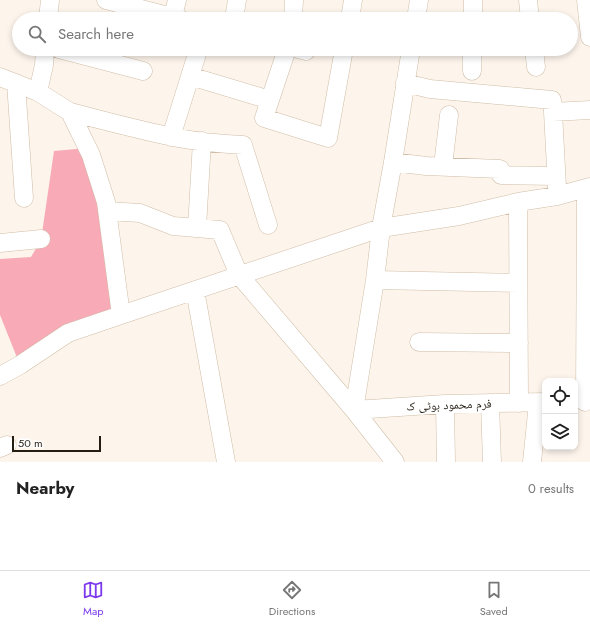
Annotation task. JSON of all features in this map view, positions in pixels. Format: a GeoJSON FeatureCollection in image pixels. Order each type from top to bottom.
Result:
{"type":"FeatureCollection","features":[{"type":"Feature","properties":{"kind":"street"},"geometry":{"type":"LineString","coordinates":[[49,12],[50,0]]}},
{"type":"Feature","properties":{"kind":"street"},"geometry":{"type":"LineString","coordinates":[[106,0],[176,12]]}},
{"type":"Feature","properties":{"kind":"street"},"geometry":{"type":"LineString","coordinates":[[235,12],[237,0]]}},
{"type":"Feature","properties":{"kind":"street"},"geometry":{"type":"LineString","coordinates":[[293,12],[294,0]]}},
{"type":"Feature","properties":{"kind":"street"},"geometry":{"type":"LineString","coordinates":[[351,12],[353,0]]}},
{"type":"Feature","properties":{"kind":"street"},"geometry":{"type":"LineString","coordinates":[[417,12],[419,0]]}},
{"type":"Feature","properties":{"kind":"street"},"geometry":{"type":"LineString","coordinates":[[473,0],[473,12]]}},
{"type":"Feature","properties":{"kind":"street"},"geometry":{"type":"LineString","coordinates":[[528,0],[529,12]]}},
{"type":"Feature","properties":{"kind":"street"},"geometry":{"type":"LineString","coordinates":[[586,0],[590,37]]}},
{"type":"Feature","properties":{"kind":"street"},"geometry":{"type":"LineString","coordinates":[[38,92],[45,56]]}},
{"type":"Feature","properties":{"kind":"street"},"geometry":{"type":"LineString","coordinates":[[86,56],[143,71]]}},
{"type":"Feature","properties":{"kind":"street"},"geometry":{"type":"LineString","coordinates":[[172,136],[196,56]]}},
{"type":"Feature","properties":{"kind":"street"},"geometry":{"type":"LineString","coordinates":[[285,56],[264,118],[328,138],[343,56]]}},
{"type":"Feature","properties":{"kind":"street"},"geometry":{"type":"LineString","coordinates":[[354,410],[375,280],[381,228],[410,56]]}},
{"type":"Feature","properties":{"kind":"street"},"geometry":{"type":"LineString","coordinates":[[472,56],[472,72]]}},
{"type":"Feature","properties":{"kind":"street"},"geometry":{"type":"LineString","coordinates":[[535,56],[536,67]]}},
{"type":"Feature","properties":{"kind":"street"},"geometry":{"type":"LineString","coordinates":[[190,76],[270,100]]}},
{"type":"Feature","properties":{"kind":"street"},"geometry":{"type":"LineString","coordinates":[[24,198],[8,80],[38,92],[70,112],[120,125],[172,136],[216,143],[243,145],[268,225]]}},
{"type":"Feature","properties":{"kind":"street"},"geometry":{"type":"LineString","coordinates":[[405,83],[430,89],[552,100],[557,196]]}},
{"type":"Feature","properties":{"kind":"street"},"geometry":{"type":"LineString","coordinates":[[553,112],[590,110]]}},
{"type":"Feature","properties":{"kind":"street"},"geometry":{"type":"LineString","coordinates":[[70,112],[91,156],[106,202],[121,315]]}},
{"type":"Feature","properties":{"kind":"street"},"geometry":{"type":"LineString","coordinates":[[443,166],[449,115]]}},
{"type":"Feature","properties":{"kind":"street"},"geometry":{"type":"LineString","coordinates":[[197,228],[202,141]]}},
{"type":"Feature","properties":{"kind":"street"},"geometry":{"type":"LineString","coordinates":[[393,162],[426,166],[500,169],[501,175],[556,176]]}},
{"type":"Feature","properties":{"kind":"street"},"geometry":{"type":"LineString","coordinates":[[0,376],[20,365],[68,333],[381,228],[459,216],[518,202],[557,196],[588,188],[583,402]]}},
{"type":"Feature","properties":{"kind":"street"},"geometry":{"type":"LineString","coordinates":[[518,202],[519,403]]}},
{"type":"Feature","properties":{"kind":"street"},"geometry":{"type":"LineString","coordinates":[[107,211],[140,213],[173,226],[220,230],[239,275],[354,410],[395,462]]}},
{"type":"Feature","properties":{"kind":"street"},"geometry":{"type":"LineString","coordinates":[[0,243],[41,240]]}},
{"type":"Feature","properties":{"kind":"street"},"geometry":{"type":"LineString","coordinates":[[375,280],[518,283]]}},
{"type":"Feature","properties":{"kind":"street"},"geometry":{"type":"LineString","coordinates":[[195,290],[226,462]]}},
{"type":"Feature","properties":{"kind":"street"},"geometry":{"type":"LineString","coordinates":[[419,342],[519,343]]}},
{"type":"Feature","properties":{"kind":"street"},"geometry":{"type":"LineString","coordinates":[[490,403],[492,462]]}},
{"type":"Feature","properties":{"kind":"street"},"geometry":{"type":"LineString","coordinates":[[532,462],[541,403]]}},
{"type":"Feature","properties":{"kind":"street","name":"فرم محمود بوٹی ک"},"geometry":{"type":"LineString","coordinates":[[354,410],[445,404],[541,403]]}},
{"type":"Feature","properties":{"kind":"street"},"geometry":{"type":"LineString","coordinates":[[445,404],[446,462]]}},
{"type":"Feature","properties":{"kind":"shaded area"},"geometry":{"type":"Polygon","coordinates":[[[87,148],[121,315],[20,365],[0,315],[0,259],[31,257],[41,240],[54,151],[87,148]]]}}]}
